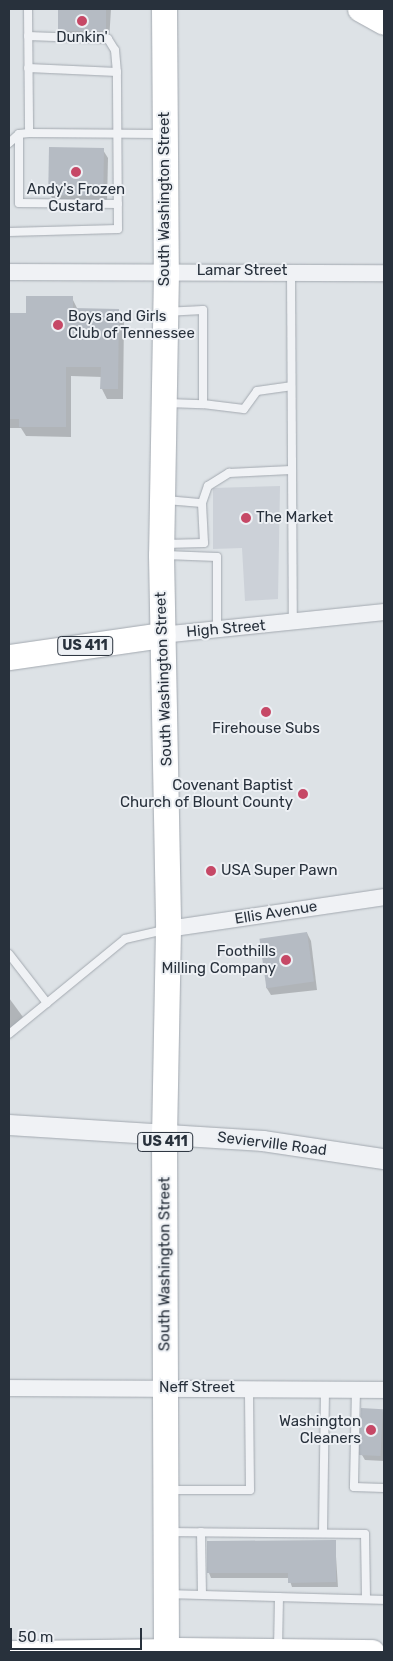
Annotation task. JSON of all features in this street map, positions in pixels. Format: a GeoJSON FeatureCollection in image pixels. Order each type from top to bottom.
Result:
{"type":"FeatureCollection","features":[{"type":"Feature","properties":{"kind":"main road","name":"South Washington Street"},"geometry":{"type":"LineString","coordinates":[[164,9],[166,312],[163,402],[162,635],[167,751],[168,930],[164,1133],[166,1651]]}},
{"type":"Feature","properties":{"kind":"main road","name":"High Street"},"geometry":{"type":"LineString","coordinates":[[9,656],[162,635]]}},
{"type":"Feature","properties":{"kind":"main road"},"geometry":{"type":"LineString","coordinates":[[9,1652],[372,1652]]}},
{"type":"Feature","properties":{"kind":"street","name":"Lamar Street"},"geometry":{"type":"LineString","coordinates":[[9,272],[291,271],[384,273]]}},
{"type":"Feature","properties":{"kind":"street","name":"High Street"},"geometry":{"type":"LineString","coordinates":[[162,635],[293,623],[384,612]]}},
{"type":"Feature","properties":{"kind":"street","name":"Ellis Avenue"},"geometry":{"type":"LineString","coordinates":[[168,930],[384,897]]}},
{"type":"Feature","properties":{"kind":"street","name":"Sevierville Road"},"geometry":{"type":"LineString","coordinates":[[9,1125],[164,1133],[263,1141],[384,1159]]}},
{"type":"Feature","properties":{"kind":"street","name":"Neff Street"},"geometry":{"type":"LineString","coordinates":[[9,1388],[356,1388],[384,1390]]}},
{"type":"Feature","properties":{"kind":"lane"},"geometry":{"type":"LineString","coordinates":[[28,9],[29,133]]}},
{"type":"Feature","properties":{"kind":"lane"},"geometry":{"type":"LineString","coordinates":[[9,232],[118,229],[117,72],[115,50],[108,39],[28,36]]}},
{"type":"Feature","properties":{"kind":"lane"},"geometry":{"type":"LineString","coordinates":[[28,68],[117,72]]}},
{"type":"Feature","properties":{"kind":"lane"},"geometry":{"type":"LineString","coordinates":[[9,143],[19,134],[29,133],[165,134]]}},
{"type":"Feature","properties":{"kind":"lane"},"geometry":{"type":"LineString","coordinates":[[19,134],[19,203],[118,204]]}},
{"type":"Feature","properties":{"kind":"lane"},"geometry":{"type":"LineString","coordinates":[[291,271],[293,623]]}},
{"type":"Feature","properties":{"kind":"lane"},"geometry":{"type":"LineString","coordinates":[[166,312],[203,310],[202,404]]}},
{"type":"Feature","properties":{"kind":"lane"},"geometry":{"type":"LineString","coordinates":[[163,402],[244,409],[257,391],[291,386]]}},
{"type":"Feature","properties":{"kind":"lane"},"geometry":{"type":"LineString","coordinates":[[162,549],[204,543],[202,503],[208,486],[229,473],[291,470]]}},
{"type":"Feature","properties":{"kind":"lane"},"geometry":{"type":"LineString","coordinates":[[162,499],[202,503]]}},
{"type":"Feature","properties":{"kind":"lane"},"geometry":{"type":"LineString","coordinates":[[162,549],[217,557],[217,629]]}},
{"type":"Feature","properties":{"kind":"lane"},"geometry":{"type":"LineString","coordinates":[[9,1034],[125,938],[168,930]]}},
{"type":"Feature","properties":{"kind":"lane"},"geometry":{"type":"LineString","coordinates":[[9,954],[47,1003]]}},
{"type":"Feature","properties":{"kind":"lane"},"geometry":{"type":"LineString","coordinates":[[166,1490],[250,1490],[250,1388]]}},
{"type":"Feature","properties":{"kind":"lane"},"geometry":{"type":"LineString","coordinates":[[324,1533],[325,1388]]}},
{"type":"Feature","properties":{"kind":"lane"},"geometry":{"type":"LineString","coordinates":[[356,1388],[354,1487],[384,1488]]}},
{"type":"Feature","properties":{"kind":"lane"},"geometry":{"type":"LineString","coordinates":[[166,1532],[365,1534],[366,1599]]}},
{"type":"Feature","properties":{"kind":"lane"},"geometry":{"type":"LineString","coordinates":[[201,1532],[202,1594]]}},
{"type":"Feature","properties":{"kind":"lane"},"geometry":{"type":"LineString","coordinates":[[166,1594],[384,1600]]}},
{"type":"Feature","properties":{"kind":"lane"},"geometry":{"type":"LineString","coordinates":[[278,1651],[279,1597]]}},
{"type":"Feature","properties":{"kind":"shaded area","name":"The Market"},"geometry":{"type":"Polygon","coordinates":[[[280,486],[278,599],[245,601],[242,548],[213,549],[213,488],[280,486]]]}},
{"type":"Feature","properties":{"kind":"building","name":"Dunkin'"},"geometry":{"type":"Polygon","coordinates":[[[58,9],[106,9],[106,31],[58,31],[58,9]]]}},
{"type":"Feature","properties":{"kind":"building","name":"Andy's Frozen Custard"},"geometry":{"type":"Polygon","coordinates":[[[49,147],[104,148],[103,196],[48,195],[49,147]]]}},
{"type":"Feature","properties":{"kind":"building"},"geometry":{"type":"Polygon","coordinates":[[[26,296],[73,296],[73,308],[119,309],[118,389],[100,389],[101,367],[66,367],[66,427],[19,427],[19,419],[9,419],[9,313],[26,313],[26,296]]]}},
{"type":"Feature","properties":{"kind":"building","name":"Foothills Milling Company"},"geometry":{"type":"Polygon","coordinates":[[[307,932],[314,982],[266,988],[259,939],[307,932]]]}},
{"type":"Feature","properties":{"kind":"building"},"geometry":{"type":"Polygon","coordinates":[[[361,1408],[383,1409],[381,1456],[359,1455],[361,1408]]]}},
{"type":"Feature","properties":{"kind":"building"},"geometry":{"type":"Polygon","coordinates":[[[336,1540],[336,1582],[288,1583],[288,1573],[207,1573],[207,1541],[336,1540]]]}},
{"type":"Feature","properties":{"kind":"place","name":"Dunkin'"},"geometry":{"type":"Point","coordinates":[82,21]}},
{"type":"Feature","properties":{"kind":"place","name":"Andy's Frozen Custard"},"geometry":{"type":"Point","coordinates":[76,172]}},
{"type":"Feature","properties":{"kind":"place","name":"Boys and Girls Club of Tennessee"},"geometry":{"type":"Point","coordinates":[58,325]}},
{"type":"Feature","properties":{"kind":"place","name":"The Market"},"geometry":{"type":"Point","coordinates":[246,518]}},
{"type":"Feature","properties":{"kind":"place","name":"Firehouse Subs"},"geometry":{"type":"Point","coordinates":[266,712]}},
{"type":"Feature","properties":{"kind":"place","name":"Covenant Baptist Church of Blount County"},"geometry":{"type":"Point","coordinates":[303,794]}},
{"type":"Feature","properties":{"kind":"place","name":"USA Super Pawn"},"geometry":{"type":"Point","coordinates":[211,871]}},
{"type":"Feature","properties":{"kind":"place","name":"Foothills Milling Company"},"geometry":{"type":"Point","coordinates":[286,960]}},
{"type":"Feature","properties":{"kind":"place","name":"Washington Cleaners"},"geometry":{"type":"Point","coordinates":[371,1430]}}]}
